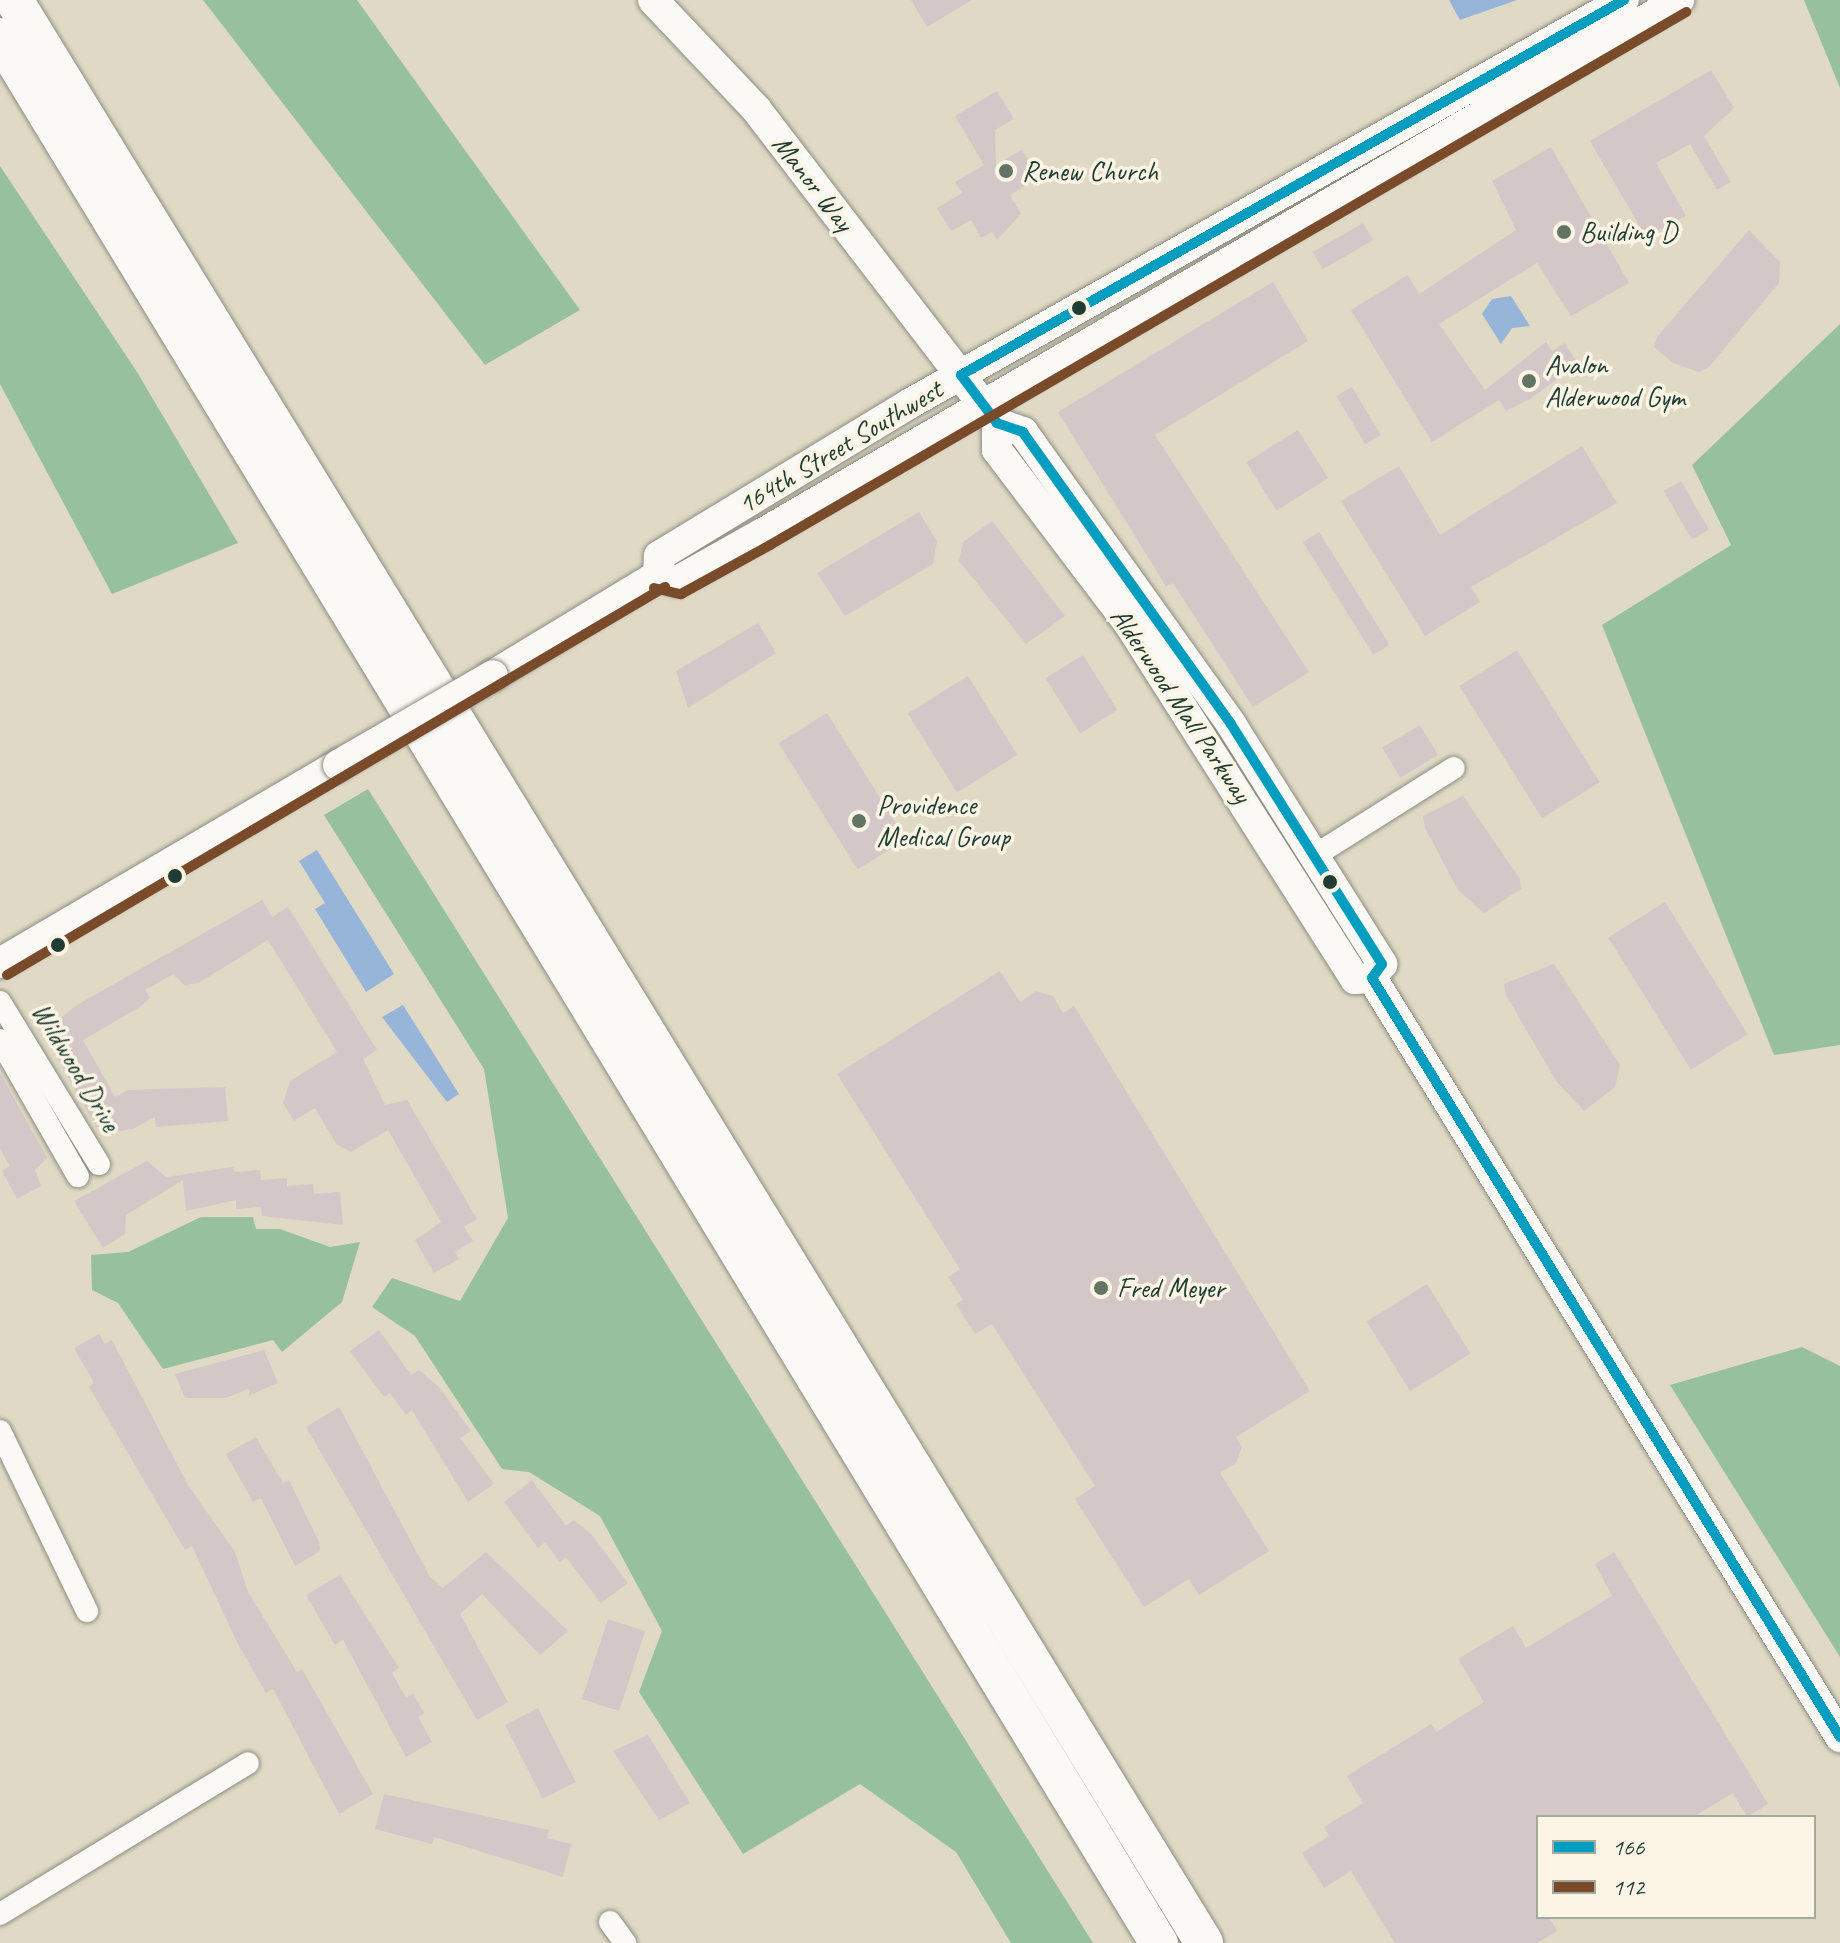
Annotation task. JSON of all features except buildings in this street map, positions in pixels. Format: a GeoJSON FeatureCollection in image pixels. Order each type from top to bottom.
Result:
{"type":"FeatureCollection","features":[{"type":"Feature","properties":{"kind":"highway"},"geometry":{"type":"LineString","coordinates":[[14,0],[1204,1943]]}},
{"type":"Feature","properties":{"kind":"highway"},"geometry":{"type":"LineString","coordinates":[[0,37],[1159,1943]]}},
{"type":"Feature","properties":{"kind":"highway"},"geometry":{"type":"LineString","coordinates":[[1168,1881],[1214,1943]]}},
{"type":"Feature","properties":{"kind":"main road","name":"Manor Way"},"geometry":{"type":"LineString","coordinates":[[653,0],[756,109],[961,375]]}},
{"type":"Feature","properties":{"kind":"main road","name":"164th Street Southwest"},"geometry":{"type":"LineString","coordinates":[[658,575],[659,556],[961,375],[1624,0]]}},
{"type":"Feature","properties":{"kind":"main road","name":"164th Street Southwest"},"geometry":{"type":"LineString","coordinates":[[0,963],[658,575],[677,581],[989,413],[1679,0]]}},
{"type":"Feature","properties":{"kind":"main road","name":"Alderwood Mall Parkway"},"geometry":{"type":"LineString","coordinates":[[961,375],[989,413],[997,450],[1129,624],[1355,979],[1372,978]]}},
{"type":"Feature","properties":{"kind":"main road","name":"Alderwood Mall Parkway"},"geometry":{"type":"LineString","coordinates":[[989,413],[1023,432],[1231,724],[1382,964],[1372,978]]}},
{"type":"Feature","properties":{"kind":"main road","name":"Alderwood Mall Parkway"},"geometry":{"type":"LineString","coordinates":[[1372,978],[1840,1737]]}},
{"type":"Feature","properties":{"kind":"street"},"geometry":{"type":"LineString","coordinates":[[1314,856],[1454,768]]}},
{"type":"Feature","properties":{"kind":"street","name":"Wildwood Drive"},"geometry":{"type":"LineString","coordinates":[[0,1002],[99,1164]]}},
{"type":"Feature","properties":{"kind":"street","name":"Wildwood Drive"},"geometry":{"type":"LineString","coordinates":[[0,1040],[78,1176]]}},
{"type":"Feature","properties":{"kind":"street"},"geometry":{"type":"LineString","coordinates":[[0,1431],[87,1611]]}},
{"type":"Feature","properties":{"kind":"street"},"geometry":{"type":"LineString","coordinates":[[0,1914],[248,1763]]}},
{"type":"Feature","properties":{"kind":"street"},"geometry":{"type":"LineString","coordinates":[[610,1922],[625,1943]]}},
{"type":"Feature","properties":{"kind":"green space"},"geometry":{"type":"Polygon","coordinates":[[[203,0],[357,0],[580,310],[485,365],[203,0]]]}},
{"type":"Feature","properties":{"kind":"green space"},"geometry":{"type":"Polygon","coordinates":[[[1804,0],[1840,0],[1840,88],[1804,0]]]}},
{"type":"Feature","properties":{"kind":"green space"},"geometry":{"type":"Polygon","coordinates":[[[0,166],[137,372],[238,543],[112,594],[0,384],[0,166]]]}},
{"type":"Feature","properties":{"kind":"green space"},"geometry":{"type":"Polygon","coordinates":[[[1840,324],[1840,1045],[1774,1055],[1602,625],[1731,545],[1692,465],[1840,324]]]}},
{"type":"Feature","properties":{"kind":"green space"},"geometry":{"type":"Polygon","coordinates":[[[368,789],[1093,1943],[1011,1943],[956,1852],[860,1784],[743,1854],[639,1692],[662,1631],[600,1516],[529,1472],[502,1469],[415,1336],[372,1307],[392,1278],[460,1301],[508,1218],[484,1069],[324,815],[368,789]]]}},
{"type":"Feature","properties":{"kind":"green space"},"geometry":{"type":"Polygon","coordinates":[[[201,1217],[253,1217],[256,1229],[280,1229],[330,1247],[360,1242],[342,1302],[282,1352],[273,1340],[163,1369],[118,1303],[92,1290],[91,1255],[128,1252],[201,1217]]]}},
{"type":"Feature","properties":{"kind":"green space"},"geometry":{"type":"Polygon","coordinates":[[[1802,1347],[1840,1366],[1840,1657],[1670,1385],[1802,1347]]]}},
{"type":"Feature","properties":{"kind":"water"},"geometry":{"type":"Polygon","coordinates":[[[1449,0],[1517,0],[1460,20],[1449,0]]]}},
{"type":"Feature","properties":{"kind":"water"},"geometry":{"type":"Polygon","coordinates":[[[1511,296],[1530,326],[1512,328],[1501,344],[1482,314],[1492,299],[1511,296]]]}},
{"type":"Feature","properties":{"kind":"water"},"geometry":{"type":"Polygon","coordinates":[[[317,850],[394,974],[366,992],[315,909],[325,903],[299,861],[317,850]]]}},
{"type":"Feature","properties":{"kind":"water"},"geometry":{"type":"Polygon","coordinates":[[[403,1005],[459,1094],[447,1102],[382,1017],[403,1005]]]}},
{"type":"Feature","properties":{"kind":"transit line","name":"166"},"geometry":{"type":"LineString","coordinates":[[1372,978],[1382,964],[1231,724],[1023,432],[997,423],[961,375],[1624,0]]}},
{"type":"Feature","properties":{"kind":"transit line","name":"112"},"geometry":{"type":"LineString","coordinates":[[654,588],[681,594],[770,545],[1686,12]]}},
{"type":"Feature","properties":{"kind":"transit line","name":"112"},"geometry":{"type":"LineString","coordinates":[[7,975],[665,587]]}},
{"type":"Feature","properties":{"kind":"transit line","name":"166"},"geometry":{"type":"LineString","coordinates":[[1372,978],[1840,1737]]}},
{"type":"Feature","properties":{"kind":"place","name":"Renew Church"},"geometry":{"type":"Point","coordinates":[1006,171]}},
{"type":"Feature","properties":{"kind":"place","name":"Building D"},"geometry":{"type":"Point","coordinates":[1564,232]}},
{"type":"Feature","properties":{"kind":"place","name":"Avalon Alderwood Gym"},"geometry":{"type":"Point","coordinates":[1529,381]}},
{"type":"Feature","properties":{"kind":"place","name":"Providence Medical Group"},"geometry":{"type":"Point","coordinates":[859,821]}},
{"type":"Feature","properties":{"kind":"place","name":"Fred Meyer"},"geometry":{"type":"Point","coordinates":[1101,1288]}}]}
